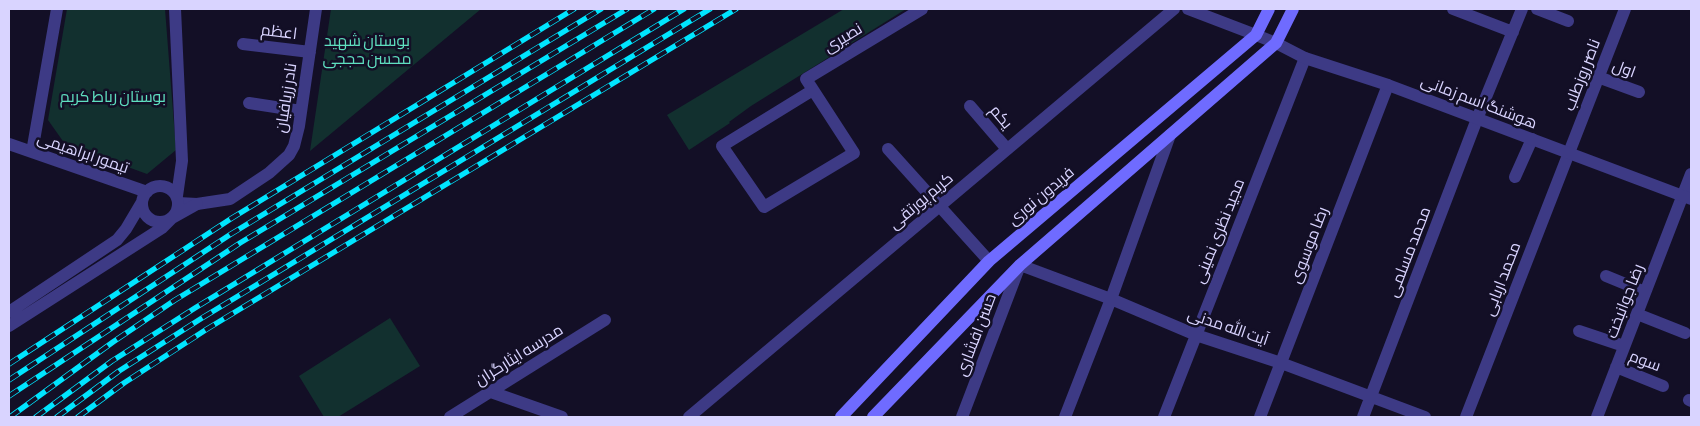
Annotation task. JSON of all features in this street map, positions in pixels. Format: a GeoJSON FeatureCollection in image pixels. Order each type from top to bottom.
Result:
{"type":"FeatureCollection","features":[{"type":"Feature","properties":{"kind":"main road","name":"فریدون نوری"},"geometry":{"type":"LineString","coordinates":[[841,417],[990,261],[1256,35],[1269,9]]}},
{"type":"Feature","properties":{"kind":"main road"},"geometry":{"type":"LineString","coordinates":[[873,417],[1020,265],[1276,43],[1294,9]]}},
{"type":"Feature","properties":{"kind":"street"},"geometry":{"type":"LineString","coordinates":[[32,152],[57,9]]}},
{"type":"Feature","properties":{"kind":"street"},"geometry":{"type":"LineString","coordinates":[[9,326],[162,228],[178,209],[182,161],[175,9]]}},
{"type":"Feature","properties":{"kind":"street","name":"نادر زربافیان"},"geometry":{"type":"LineString","coordinates":[[178,200],[197,204],[230,199],[269,173],[289,155],[294,146],[301,111],[316,9]]}},
{"type":"Feature","properties":{"kind":"street","name":"نصیری"},"geometry":{"type":"LineString","coordinates":[[810,84],[854,153],[764,207],[722,146],[810,84],[922,9]]}},
{"type":"Feature","properties":{"kind":"street","name":"کریم پورتقی"},"geometry":{"type":"LineString","coordinates":[[689,417],[1174,9]]}},
{"type":"Feature","properties":{"kind":"street"},"geometry":{"type":"LineString","coordinates":[[1453,9],[1513,32]]}},
{"type":"Feature","properties":{"kind":"street","name":"محمد مسلمی"},"geometry":{"type":"LineString","coordinates":[[1362,417],[1477,118],[1522,9]]}},
{"type":"Feature","properties":{"kind":"street"},"geometry":{"type":"LineString","coordinates":[[1537,9],[1568,21]]}},
{"type":"Feature","properties":{"kind":"street","name":"ناصر روزطلب"},"geometry":{"type":"LineString","coordinates":[[1569,153],[1625,9]]}},
{"type":"Feature","properties":{"kind":"street","name":"هوشنگ اسم زمانی"},"geometry":{"type":"LineString","coordinates":[[1195,10],[1276,43],[1305,58],[1388,85],[1687,197]]}},
{"type":"Feature","properties":{"kind":"street","name":"اعظم"},"geometry":{"type":"LineString","coordinates":[[244,44],[310,52]]}},
{"type":"Feature","properties":{"kind":"street","name":"مجید نظری نمینی"},"geometry":{"type":"LineString","coordinates":[[1164,417],[1305,58]]}},
{"type":"Feature","properties":{"kind":"street","name":"اول"},"geometry":{"type":"LineString","coordinates":[[1598,77],[1639,92]]}},
{"type":"Feature","properties":{"kind":"street","name":"رضا موسوی"},"geometry":{"type":"LineString","coordinates":[[1260,417],[1388,85]]}},
{"type":"Feature","properties":{"kind":"street"},"geometry":{"type":"LineString","coordinates":[[248,103],[301,111]]}},
{"type":"Feature","properties":{"kind":"street","name":"یکم"},"geometry":{"type":"LineString","coordinates":[[970,106],[1007,149]]}},
{"type":"Feature","properties":{"kind":"street"},"geometry":{"type":"LineString","coordinates":[[1065,417],[1111,299],[1170,135]]}},
{"type":"Feature","properties":{"kind":"street"},"geometry":{"type":"LineString","coordinates":[[1515,177],[1532,139]]}},
{"type":"Feature","properties":{"kind":"street","name":"تیمور ابراهیمی"},"geometry":{"type":"LineString","coordinates":[[9,144],[144,197]]}},
{"type":"Feature","properties":{"kind":"street"},"geometry":{"type":"LineString","coordinates":[[888,149],[990,261]]}},
{"type":"Feature","properties":{"kind":"street","name":"محمد اربابی"},"geometry":{"type":"LineString","coordinates":[[1466,417],[1569,153]]}},
{"type":"Feature","properties":{"kind":"street","name":"رضا جوانبخت"},"geometry":{"type":"LineString","coordinates":[[1601,416],[1624,346],[1687,197],[1691,174]]}},
{"type":"Feature","properties":{"kind":"street"},"geometry":{"type":"LineString","coordinates":[[9,312],[117,240],[126,230],[151,188],[163,186],[168,188],[178,200]]}},
{"type":"Feature","properties":{"kind":"street"},"geometry":{"type":"LineString","coordinates":[[144,197],[145,214],[154,221],[167,221],[197,204]]}},
{"type":"Feature","properties":{"kind":"street","name":"آیت‌ الله مدنی"},"geometry":{"type":"LineString","coordinates":[[1020,265],[1111,299],[1196,335],[1281,363],[1425,417]]}},
{"type":"Feature","properties":{"kind":"street","name":"حسن افشاری"},"geometry":{"type":"LineString","coordinates":[[962,417],[1020,265]]}},
{"type":"Feature","properties":{"kind":"street"},"geometry":{"type":"LineString","coordinates":[[1606,276],[1646,292]]}},
{"type":"Feature","properties":{"kind":"street"},"geometry":{"type":"LineString","coordinates":[[1637,314],[1685,334]]}},
{"type":"Feature","properties":{"kind":"street","name":"مدرسه ایثارگران"},"geometry":{"type":"LineString","coordinates":[[450,417],[605,320]]}},
{"type":"Feature","properties":{"kind":"street"},"geometry":{"type":"LineString","coordinates":[[1579,330],[1624,346]]}},
{"type":"Feature","properties":{"kind":"street","name":"سوم"},"geometry":{"type":"LineString","coordinates":[[1616,367],[1663,386]]}},
{"type":"Feature","properties":{"kind":"street"},"geometry":{"type":"LineString","coordinates":[[491,392],[562,417]]}},
{"type":"Feature","properties":{"kind":"green space","name":"بوستان رباط کریم"},"geometry":{"type":"Polygon","coordinates":[[[67,9],[165,9],[176,150],[147,174],[65,144],[48,120],[67,9]]]}},
{"type":"Feature","properties":{"kind":"green space","name":"بوستان شهید محسن حججی"},"geometry":{"type":"Polygon","coordinates":[[[331,9],[481,9],[310,151],[331,9]]]}},
{"type":"Feature","properties":{"kind":"green space"},"geometry":{"type":"Polygon","coordinates":[[[844,9],[906,9],[751,106],[730,123],[689,150],[667,115],[844,9]]]}},
{"type":"Feature","properties":{"kind":"green space"},"geometry":{"type":"Polygon","coordinates":[[[390,318],[420,366],[338,417],[324,417],[299,376],[390,318]]]}},
{"type":"Feature","properties":{"kind":"railway"},"geometry":{"type":"LineString","coordinates":[[9,364],[232,218],[574,9]]}},
{"type":"Feature","properties":{"kind":"railway"},"geometry":{"type":"LineString","coordinates":[[9,380],[231,234],[601,9]]}},
{"type":"Feature","properties":{"kind":"railway"},"geometry":{"type":"LineString","coordinates":[[9,396],[240,243],[627,9]]}},
{"type":"Feature","properties":{"kind":"railway"},"geometry":{"type":"LineString","coordinates":[[10,417],[113,342],[175,300],[654,9]]}},
{"type":"Feature","properties":{"kind":"railway"},"geometry":{"type":"LineString","coordinates":[[36,417],[112,361],[195,308],[684,9]]}},
{"type":"Feature","properties":{"kind":"railway"},"geometry":{"type":"LineString","coordinates":[[57,417],[119,371],[202,318],[710,9]]}},
{"type":"Feature","properties":{"kind":"railway"},"geometry":{"type":"LineString","coordinates":[[78,417],[124,383],[207,329],[736,9]]}}]}
